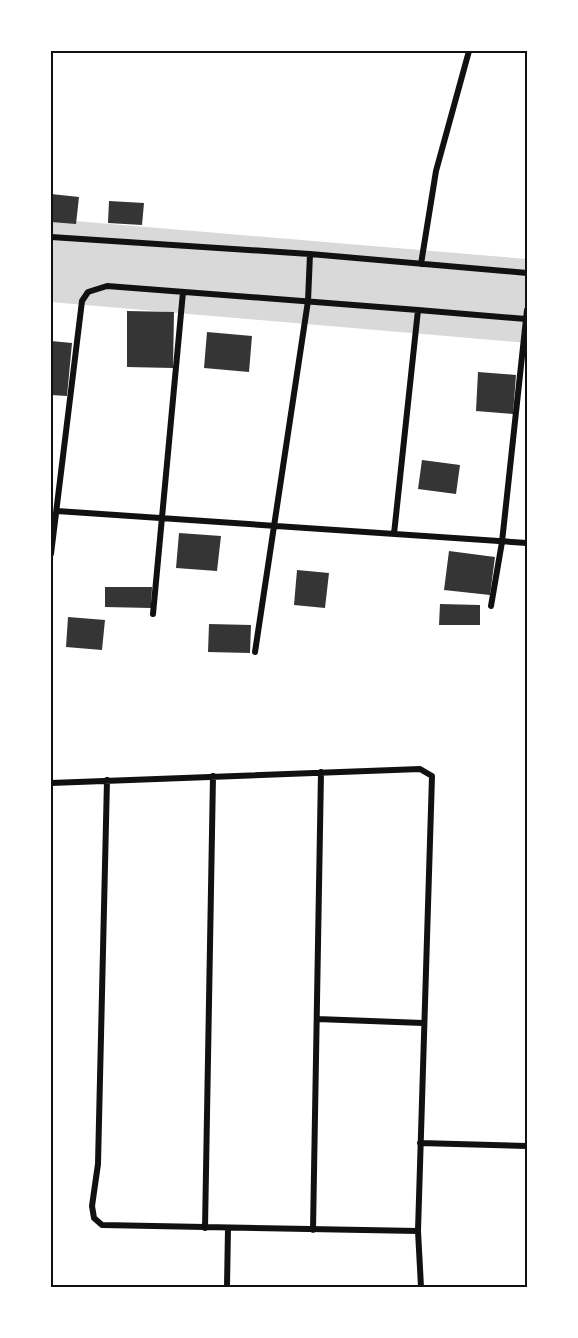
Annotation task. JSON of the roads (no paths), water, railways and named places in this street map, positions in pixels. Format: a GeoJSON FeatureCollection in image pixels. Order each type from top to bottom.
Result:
{"type":"FeatureCollection","features":[{"type":"Feature","properties":{"kind":"street"},"geometry":{"type":"LineString","coordinates":[[421,264],[436,171],[468,51]]}},
{"type":"Feature","properties":{"kind":"street"},"geometry":{"type":"LineString","coordinates":[[51,237],[310,254],[527,273]]}},
{"type":"Feature","properties":{"kind":"street"},"geometry":{"type":"LineString","coordinates":[[255,652],[272,526],[308,299],[310,254]]}},
{"type":"Feature","properties":{"kind":"street"},"geometry":{"type":"LineString","coordinates":[[51,554],[82,301],[88,292],[107,286],[308,299],[418,310],[527,314],[501,542],[491,606]]}},
{"type":"Feature","properties":{"kind":"street"},"geometry":{"type":"LineString","coordinates":[[153,614],[183,291]]}},
{"type":"Feature","properties":{"kind":"street"},"geometry":{"type":"LineString","coordinates":[[394,534],[418,310]]}},
{"type":"Feature","properties":{"kind":"street"},"geometry":{"type":"LineString","coordinates":[[57,511],[527,543]]}},
{"type":"Feature","properties":{"kind":"street"},"geometry":{"type":"LineString","coordinates":[[51,783],[420,769],[432,776],[418,1232],[421,1287]]}},
{"type":"Feature","properties":{"kind":"street"},"geometry":{"type":"LineString","coordinates":[[313,1230],[321,772]]}},
{"type":"Feature","properties":{"kind":"street"},"geometry":{"type":"LineString","coordinates":[[205,1228],[213,776]]}},
{"type":"Feature","properties":{"kind":"street"},"geometry":{"type":"LineString","coordinates":[[107,780],[99,1164],[92,1206],[94,1218],[102,1225],[418,1232]]}},
{"type":"Feature","properties":{"kind":"street"},"geometry":{"type":"LineString","coordinates":[[317,1019],[423,1023]]}},
{"type":"Feature","properties":{"kind":"street"},"geometry":{"type":"LineString","coordinates":[[420,1143],[527,1146]]}},
{"type":"Feature","properties":{"kind":"street"},"geometry":{"type":"LineString","coordinates":[[227,1287],[228,1228]]}}]}
